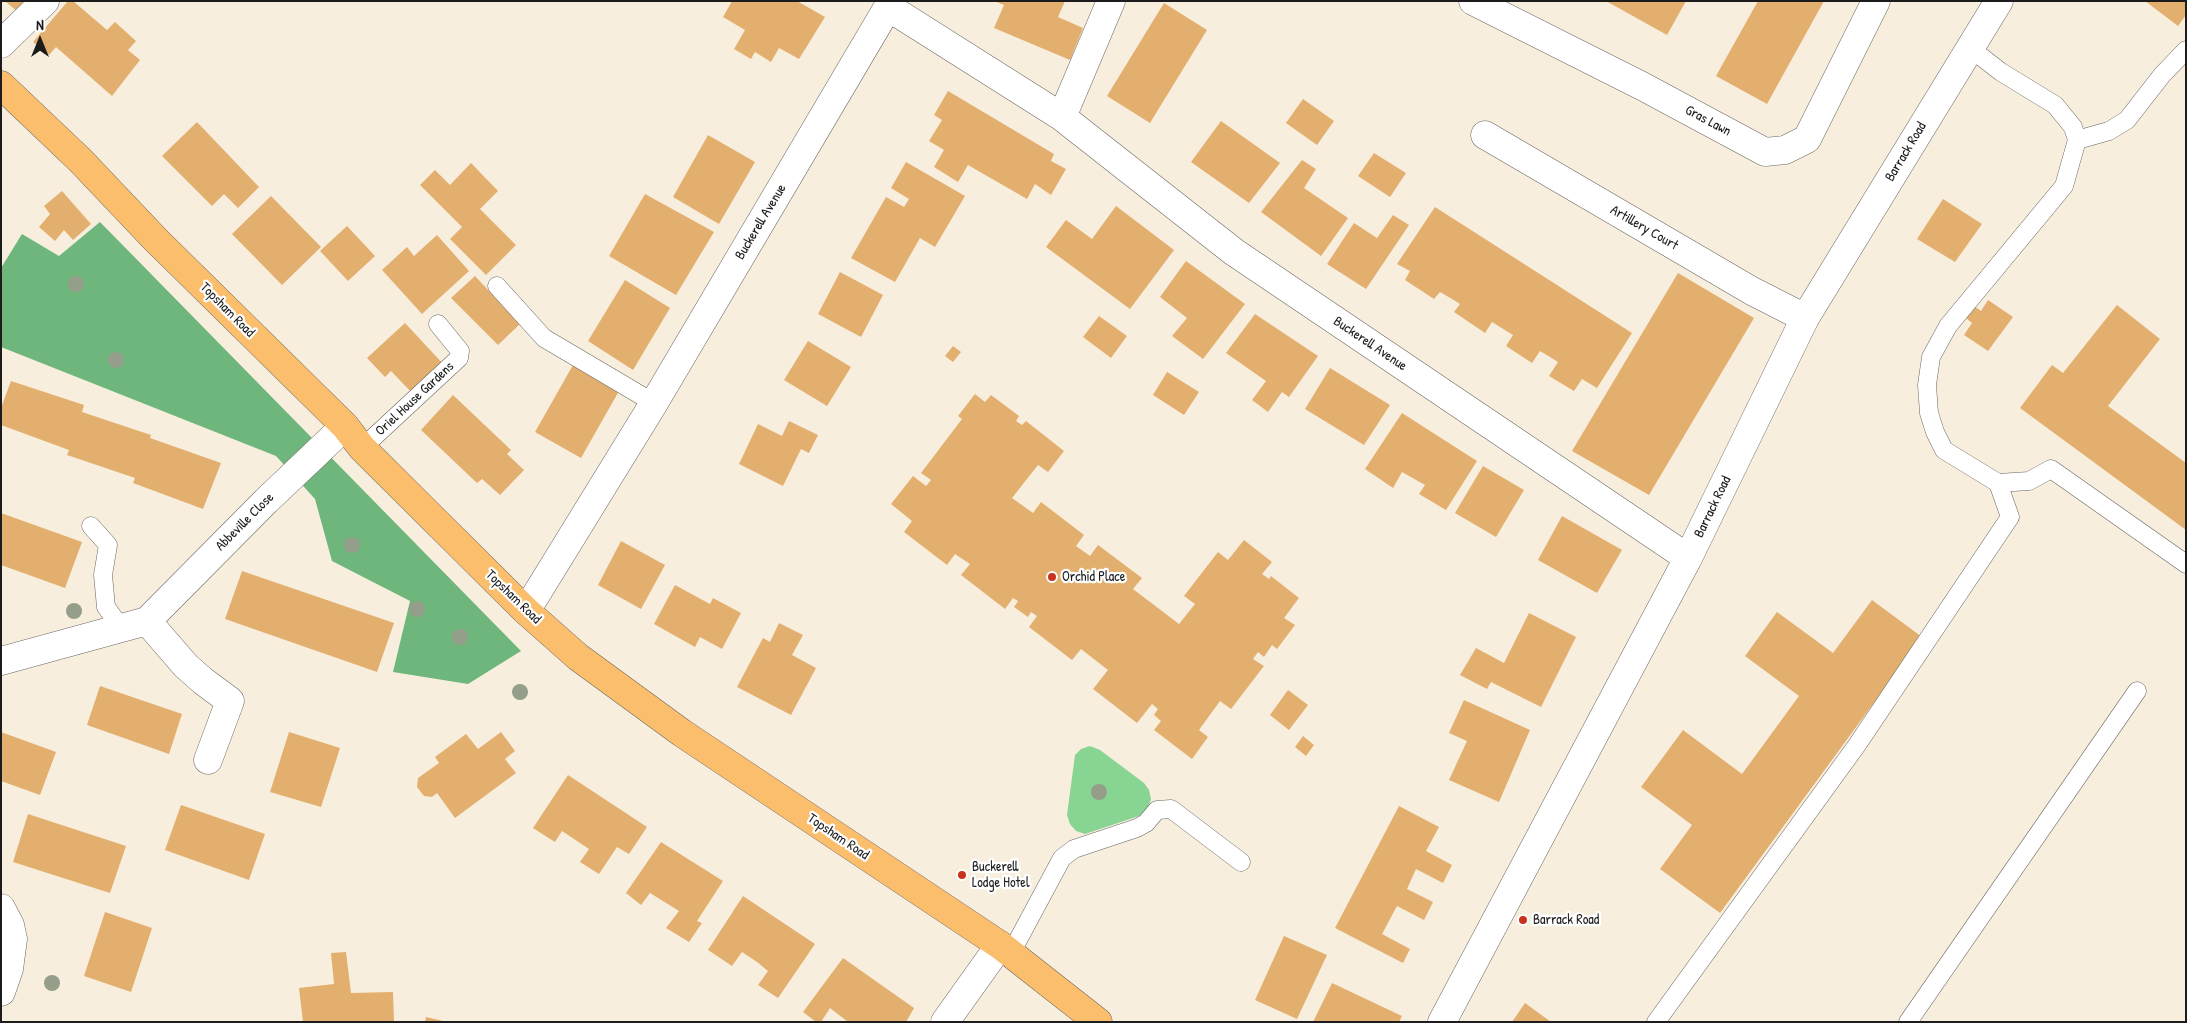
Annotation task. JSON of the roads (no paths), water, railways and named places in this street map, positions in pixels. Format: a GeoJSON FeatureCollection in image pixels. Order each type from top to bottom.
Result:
{"type":"FeatureCollection","features":[{"type":"Feature","properties":{"kind":"main road","name":"Topsham Road"},"geometry":{"type":"LineString","coordinates":[[1,85],[81,161],[155,240],[345,426],[362,448],[526,611],[578,657],[682,733],[1006,949],[1098,1022]]}},
{"type":"Feature","properties":{"kind":"street"},"geometry":{"type":"LineString","coordinates":[[1,44],[45,1]]}},
{"type":"Feature","properties":{"kind":"street"},"geometry":{"type":"LineString","coordinates":[[1062,117],[1111,1]]}},
{"type":"Feature","properties":{"kind":"street","name":"Gras Lawn"},"geometry":{"type":"LineString","coordinates":[[1473,1],[1642,86],[1765,152],[1786,150],[1807,139],[1876,1]]}},
{"type":"Feature","properties":{"kind":"street","name":"Barrack Road"},"geometry":{"type":"LineString","coordinates":[[1442,1022],[1688,558],[1805,318],[1999,1]]}},
{"type":"Feature","properties":{"kind":"street","name":"Buckerell Avenue"},"geometry":{"type":"LineString","coordinates":[[526,611],[654,403],[884,4],[1062,117],[1234,252],[1688,558]]}},
{"type":"Feature","properties":{"kind":"street","name":"Artillery Court"},"geometry":{"type":"LineString","coordinates":[[1485,135],[1752,291],[1805,318]]}},
{"type":"Feature","properties":{"kind":"street","name":"Abbeville Close"},"geometry":{"type":"LineString","coordinates":[[134,625],[345,426]]}},
{"type":"Feature","properties":{"kind":"street"},"geometry":{"type":"LineString","coordinates":[[1,661],[134,625],[202,682],[230,701],[208,760]]}},
{"type":"Feature","properties":{"kind":"street"},"geometry":{"type":"LineString","coordinates":[[1,908],[10,925],[13,939],[9,969],[1,992]]}},
{"type":"Feature","properties":{"kind":"street"},"geometry":{"type":"LineString","coordinates":[[946,1022],[1006,949]]}},
{"type":"Feature","properties":{"kind":"lane"},"geometry":{"type":"LineString","coordinates":[[1970,48],[2001,72],[2055,105],[2073,127],[2077,140],[2064,186],[1948,326],[1931,358],[1927,385],[1929,413],[1944,450],[1998,483],[2029,481],[2051,470],[2186,564]]}},
{"type":"Feature","properties":{"kind":"lane"},"geometry":{"type":"LineString","coordinates":[[2077,140],[2108,131],[2127,120],[2162,75],[2186,50]]}},
{"type":"Feature","properties":{"kind":"lane"},"geometry":{"type":"LineString","coordinates":[[497,286],[544,338],[654,403]]}},
{"type":"Feature","properties":{"kind":"lane","name":"Oriel House Gardens"},"geometry":{"type":"LineString","coordinates":[[362,448],[460,358],[460,352],[438,324]]}},
{"type":"Feature","properties":{"kind":"lane"},"geometry":{"type":"LineString","coordinates":[[1656,1022],[1857,745],[2010,517],[1998,483]]}},
{"type":"Feature","properties":{"kind":"lane"},"geometry":{"type":"LineString","coordinates":[[91,526],[108,545],[103,575],[106,607],[134,625]]}},
{"type":"Feature","properties":{"kind":"lane"},"geometry":{"type":"LineString","coordinates":[[1908,1022],[2137,691]]}},
{"type":"Feature","properties":{"kind":"lane"},"geometry":{"type":"LineString","coordinates":[[1006,949],[1062,858],[1074,849],[1137,828],[1146,823],[1157,810],[1171,808],[1241,862]]}},
{"type":"Feature","properties":{"kind":"place","name":"Orchid Place"},"geometry":{"type":"Point","coordinates":[1052,577]}},
{"type":"Feature","properties":{"kind":"place","name":"Buckerell Lodge Hotel"},"geometry":{"type":"Point","coordinates":[962,875]}},
{"type":"Feature","properties":{"kind":"place","name":"Barrack Road"},"geometry":{"type":"Point","coordinates":[1523,920]}}]}
